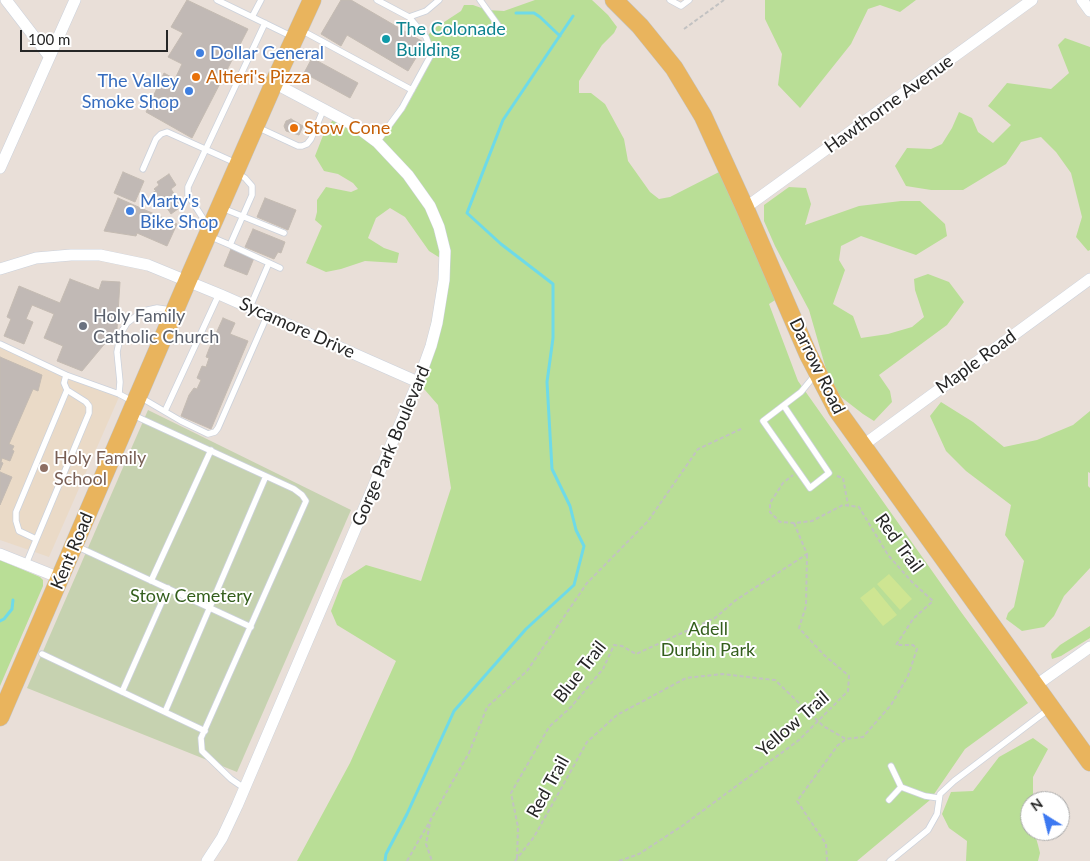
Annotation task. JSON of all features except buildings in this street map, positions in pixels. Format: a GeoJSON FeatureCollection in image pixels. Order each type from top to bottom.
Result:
{"type":"FeatureCollection","features":[{"type":"Feature","properties":{"kind":"main road","name":"Kent Road"},"geometry":{"type":"LineString","coordinates":[[0,717],[174,311],[312,0]]}},
{"type":"Feature","properties":{"kind":"main road","name":"Darrow Road"},"geometry":{"type":"LineString","coordinates":[[614,0],[640,26],[674,68],[703,116],[817,374],[837,410],[1090,762]]}},
{"type":"Feature","properties":{"kind":"street"},"geometry":{"type":"LineString","coordinates":[[6,0],[49,56]]}},
{"type":"Feature","properties":{"kind":"street"},"geometry":{"type":"LineString","coordinates":[[0,168],[75,0]]}},
{"type":"Feature","properties":{"kind":"street","name":"Hawthorne Avenue"},"geometry":{"type":"LineString","coordinates":[[745,208],[1032,0]]}},
{"type":"Feature","properties":{"kind":"street"},"geometry":{"type":"LineString","coordinates":[[1082,0],[1090,12]]}},
{"type":"Feature","properties":{"kind":"street","name":"Gorge Park Boulevard"},"geometry":{"type":"LineString","coordinates":[[207,861],[222,838],[418,382],[431,346],[443,291],[444,243],[430,206],[408,175],[377,142],[357,127],[274,82]]}},
{"type":"Feature","properties":{"kind":"street","name":"Sycamore Drive"},"geometry":{"type":"LineString","coordinates":[[0,269],[20,262],[45,257],[71,255],[100,256],[148,265],[250,307],[418,382]]}},
{"type":"Feature","properties":{"kind":"street","name":"Maple Road"},"geometry":{"type":"LineString","coordinates":[[862,446],[1090,279]]}},
{"type":"Feature","properties":{"kind":"street"},"geometry":{"type":"LineString","coordinates":[[0,554],[60,578]]}},
{"type":"Feature","properties":{"kind":"street"},"geometry":{"type":"LineString","coordinates":[[1035,686],[1090,646]]}},
{"type":"Feature","properties":{"kind":"lane"},"geometry":{"type":"LineString","coordinates":[[217,0],[265,24],[297,34],[412,90]]}},
{"type":"Feature","properties":{"kind":"lane"},"geometry":{"type":"LineString","coordinates":[[252,17],[261,0]]}},
{"type":"Feature","properties":{"kind":"lane"},"geometry":{"type":"LineString","coordinates":[[377,0],[408,17],[426,37],[432,53],[402,108],[377,142]]}},
{"type":"Feature","properties":{"kind":"lane"},"geometry":{"type":"LineString","coordinates":[[408,17],[426,11],[439,0]]}},
{"type":"Feature","properties":{"kind":"lane"},"geometry":{"type":"LineString","coordinates":[[480,0],[498,25]]}},
{"type":"Feature","properties":{"kind":"lane"},"geometry":{"type":"LineString","coordinates":[[670,0],[681,6],[689,0]]}},
{"type":"Feature","properties":{"kind":"lane"},"geometry":{"type":"LineString","coordinates":[[265,24],[204,149],[188,187],[188,195],[209,232],[230,245],[280,268]]}},
{"type":"Feature","properties":{"kind":"lane"},"geometry":{"type":"LineString","coordinates":[[255,126],[298,146],[302,146],[311,140],[324,108]]}},
{"type":"Feature","properties":{"kind":"lane"},"geometry":{"type":"LineString","coordinates":[[143,170],[156,139],[167,132],[204,149],[237,168],[252,186],[252,195],[230,245]]}},
{"type":"Feature","properties":{"kind":"lane"},"geometry":{"type":"LineString","coordinates":[[220,208],[284,233]]}},
{"type":"Feature","properties":{"kind":"lane"},"geometry":{"type":"LineString","coordinates":[[250,307],[269,263]]}},
{"type":"Feature","properties":{"kind":"lane"},"geometry":{"type":"LineString","coordinates":[[165,411],[219,294]]}},
{"type":"Feature","properties":{"kind":"lane"},"geometry":{"type":"LineString","coordinates":[[119,394],[120,382],[117,352],[121,333],[127,324],[143,311],[157,308],[174,311]]}},
{"type":"Feature","properties":{"kind":"lane"},"geometry":{"type":"LineString","coordinates":[[135,404],[165,411],[208,434],[215,432],[268,315]]}},
{"type":"Feature","properties":{"kind":"lane"},"geometry":{"type":"LineString","coordinates":[[0,344],[66,375],[119,394],[211,450],[294,489],[306,501],[201,738],[202,751],[231,780],[244,788]]}},
{"type":"Feature","properties":{"kind":"lane"},"geometry":{"type":"LineString","coordinates":[[784,406],[829,473],[810,488],[762,422],[801,392],[817,374]]}},
{"type":"Feature","properties":{"kind":"lane"},"geometry":{"type":"LineString","coordinates":[[26,564],[89,414],[89,406],[86,402],[67,390],[64,383],[66,375]]}},
{"type":"Feature","properties":{"kind":"lane"},"geometry":{"type":"LineString","coordinates":[[36,539],[19,531],[16,512],[67,390]]}},
{"type":"Feature","properties":{"kind":"lane"},"geometry":{"type":"LineString","coordinates":[[151,581],[211,450]]}},
{"type":"Feature","properties":{"kind":"lane"},"geometry":{"type":"LineString","coordinates":[[165,712],[266,476]]}},
{"type":"Feature","properties":{"kind":"lane"},"geometry":{"type":"LineString","coordinates":[[74,545],[251,627]]}},
{"type":"Feature","properties":{"kind":"lane"},"geometry":{"type":"LineString","coordinates":[[122,692],[168,588]]}},
{"type":"Feature","properties":{"kind":"lane"},"geometry":{"type":"LineString","coordinates":[[42,654],[204,731]]}},
{"type":"Feature","properties":{"kind":"lane"},"geometry":{"type":"LineString","coordinates":[[890,861],[928,830],[937,814],[940,794],[954,781],[1051,708]]}},
{"type":"Feature","properties":{"kind":"lane"},"geometry":{"type":"LineString","coordinates":[[891,766],[901,787],[925,796],[939,798]]}},
{"type":"Feature","properties":{"kind":"lane"},"geometry":{"type":"LineString","coordinates":[[889,800],[901,787]]}},
{"type":"Feature","properties":{"kind":"path"},"geometry":{"type":"LineString","coordinates":[[684,29],[724,0]]}},
{"type":"Feature","properties":{"kind":"path"},"geometry":{"type":"LineString","coordinates":[[407,861],[469,753],[487,707],[527,671],[586,583],[648,521],[698,448],[743,428]]}},
{"type":"Feature","properties":{"kind":"path"},"geometry":{"type":"LineString","coordinates":[[798,472],[783,482],[770,503],[770,512],[780,522],[812,521],[843,504],[848,506],[844,478]]}},
{"type":"Feature","properties":{"kind":"path","name":"Red Trail"},"geometry":{"type":"LineString","coordinates":[[514,861],[534,837],[587,742],[617,715],[686,678],[722,674],[775,680],[818,721],[846,739],[863,737],[891,705],[908,676],[917,649],[913,645],[896,645],[913,619],[933,601],[912,582],[888,554],[859,507],[848,506]]}},
{"type":"Feature","properties":{"kind":"path"},"geometry":{"type":"LineString","coordinates":[[794,523],[807,554]]}},
{"type":"Feature","properties":{"kind":"path","name":"Yellow Trail"},"geometry":{"type":"LineString","coordinates":[[619,861],[639,854],[682,826],[799,740],[848,691],[849,676],[824,655],[799,628],[806,606],[807,554]]}},
{"type":"Feature","properties":{"kind":"path","name":"Blue Trail"},"geometry":{"type":"LineString","coordinates":[[517,858],[518,827],[511,794],[549,727],[571,707],[603,669],[614,645],[622,646],[636,654],[673,638],[715,618],[736,600],[807,554]]}},
{"type":"Feature","properties":{"kind":"path"},"geometry":{"type":"LineString","coordinates":[[827,861],[826,844],[797,801],[838,744],[846,739]]}},
{"type":"Feature","properties":{"kind":"path"},"geometry":{"type":"LineString","coordinates":[[432,816],[426,844],[432,861]]}},
{"type":"Feature","properties":{"kind":"shaded area","name":"Holy Family School"},"geometry":{"type":"Polygon","coordinates":[[[0,342],[119,397],[49,557],[0,540],[0,342]]]}},
{"type":"Feature","properties":{"kind":"green space","name":"Adell Durbin Park"},"geometry":{"type":"Polygon","coordinates":[[[535,0],[592,0],[608,15],[617,27],[614,33],[602,45],[579,81],[579,93],[591,93],[605,104],[624,139],[628,161],[650,192],[659,199],[670,197],[721,171],[783,295],[769,304],[798,381],[961,612],[1028,703],[965,749],[930,800],[857,861],[297,861],[350,763],[396,661],[337,625],[331,611],[343,580],[366,565],[421,581],[451,488],[438,405],[418,382],[445,261],[429,251],[405,217],[390,208],[376,218],[368,238],[384,248],[399,253],[397,263],[365,261],[326,272],[306,263],[322,226],[315,220],[317,200],[326,187],[351,192],[358,189],[353,183],[338,174],[324,171],[315,156],[324,133],[336,115],[370,136],[404,111],[422,78],[428,61],[430,49],[427,37],[432,30],[461,11],[464,5],[473,5],[487,10],[504,11],[535,0]]]}},
{"type":"Feature","properties":{"kind":"green space"},"geometry":{"type":"Polygon","coordinates":[[[765,0],[916,0],[900,12],[880,5],[868,9],[851,44],[800,108],[778,85],[782,54],[765,19],[765,0]]]}},
{"type":"Feature","properties":{"kind":"green space"},"geometry":{"type":"Polygon","coordinates":[[[1065,38],[1090,47],[1090,250],[1088,251],[1076,237],[1082,217],[1071,173],[1056,152],[1041,137],[1021,142],[1006,164],[963,190],[931,190],[906,186],[895,166],[907,148],[931,149],[942,144],[959,112],[972,118],[978,132],[993,143],[1011,125],[988,106],[1007,83],[1051,89],[1069,73],[1058,45],[1065,38]]]}},
{"type":"Feature","properties":{"kind":"green space"},"geometry":{"type":"Polygon","coordinates":[[[789,187],[806,188],[811,204],[805,225],[859,206],[901,201],[920,201],[945,224],[947,236],[916,255],[861,236],[841,246],[839,260],[845,270],[833,304],[853,316],[861,338],[888,334],[912,327],[924,317],[915,290],[914,279],[928,274],[949,282],[964,302],[947,325],[879,375],[890,391],[892,402],[874,421],[841,397],[828,376],[809,310],[764,221],[764,205],[789,187]]]}},
{"type":"Feature","properties":{"kind":"green space"},"geometry":{"type":"Polygon","coordinates":[[[941,402],[973,422],[1004,447],[1037,440],[1073,425],[1090,411],[1090,473],[1088,472],[1088,486],[1090,488],[1090,568],[1064,596],[1054,616],[1044,627],[1022,631],[1006,619],[1008,613],[1014,607],[1024,561],[1005,535],[1011,505],[966,471],[946,451],[930,416],[941,402]]]}},
{"type":"Feature","properties":{"kind":"green space","name":"Stow Cemetery"},"geometry":{"type":"Polygon","coordinates":[[[148,410],[351,510],[237,772],[27,688],[148,410]]]}},
{"type":"Feature","properties":{"kind":"green space"},"geometry":{"type":"Polygon","coordinates":[[[0,560],[40,577],[43,580],[43,586],[0,686],[0,560]]]}},
{"type":"Feature","properties":{"kind":"green space"},"geometry":{"type":"Polygon","coordinates":[[[889,574],[912,599],[900,610],[877,584],[889,574]]]}},
{"type":"Feature","properties":{"kind":"green space"},"geometry":{"type":"Polygon","coordinates":[[[874,587],[897,615],[883,626],[860,598],[874,587]]]}},
{"type":"Feature","properties":{"kind":"green space"},"geometry":{"type":"Polygon","coordinates":[[[1090,626],[1090,638],[1061,656],[1052,659],[1051,654],[1060,645],[1090,626]]]}},
{"type":"Feature","properties":{"kind":"green space"},"geometry":{"type":"Polygon","coordinates":[[[1033,738],[1048,749],[1033,777],[1033,791],[1020,791],[1020,841],[1037,841],[1040,853],[1038,861],[966,861],[967,841],[949,828],[942,814],[951,792],[973,791],[999,757],[1033,738]]]}},
{"type":"Feature","properties":{"kind":"waterway"},"geometry":{"type":"LineString","coordinates":[[516,13],[534,13],[560,36]]}},
{"type":"Feature","properties":{"kind":"waterway"},"geometry":{"type":"LineString","coordinates":[[385,861],[386,854],[407,814],[454,711],[526,629],[574,585],[584,546],[576,530],[570,506],[552,469],[547,382],[553,338],[553,284],[501,244],[467,213],[503,120],[573,16]]}},
{"type":"Feature","properties":{"kind":"waterway"},"geometry":{"type":"LineString","coordinates":[[0,621],[12,609],[13,600]]}},
{"type":"Feature","properties":{"kind":"place","name":"The Colonade Building"},"geometry":{"type":"Point","coordinates":[386,39]}},
{"type":"Feature","properties":{"kind":"place","name":"Dollar General"},"geometry":{"type":"Point","coordinates":[200,53]}},
{"type":"Feature","properties":{"kind":"place","name":"Altieri's Pizza"},"geometry":{"type":"Point","coordinates":[196,77]}},
{"type":"Feature","properties":{"kind":"place","name":"The Valley Smoke Shop"},"geometry":{"type":"Point","coordinates":[189,91]}},
{"type":"Feature","properties":{"kind":"place","name":"Stow Cone"},"geometry":{"type":"Point","coordinates":[294,128]}},
{"type":"Feature","properties":{"kind":"place","name":"Marty's Bike Shop"},"geometry":{"type":"Point","coordinates":[130,211]}},
{"type":"Feature","properties":{"kind":"place","name":"Holy Family Catholic Church"},"geometry":{"type":"Point","coordinates":[83,326]}},
{"type":"Feature","properties":{"kind":"place","name":"Holy Family School"},"geometry":{"type":"Point","coordinates":[44,468]}}]}
